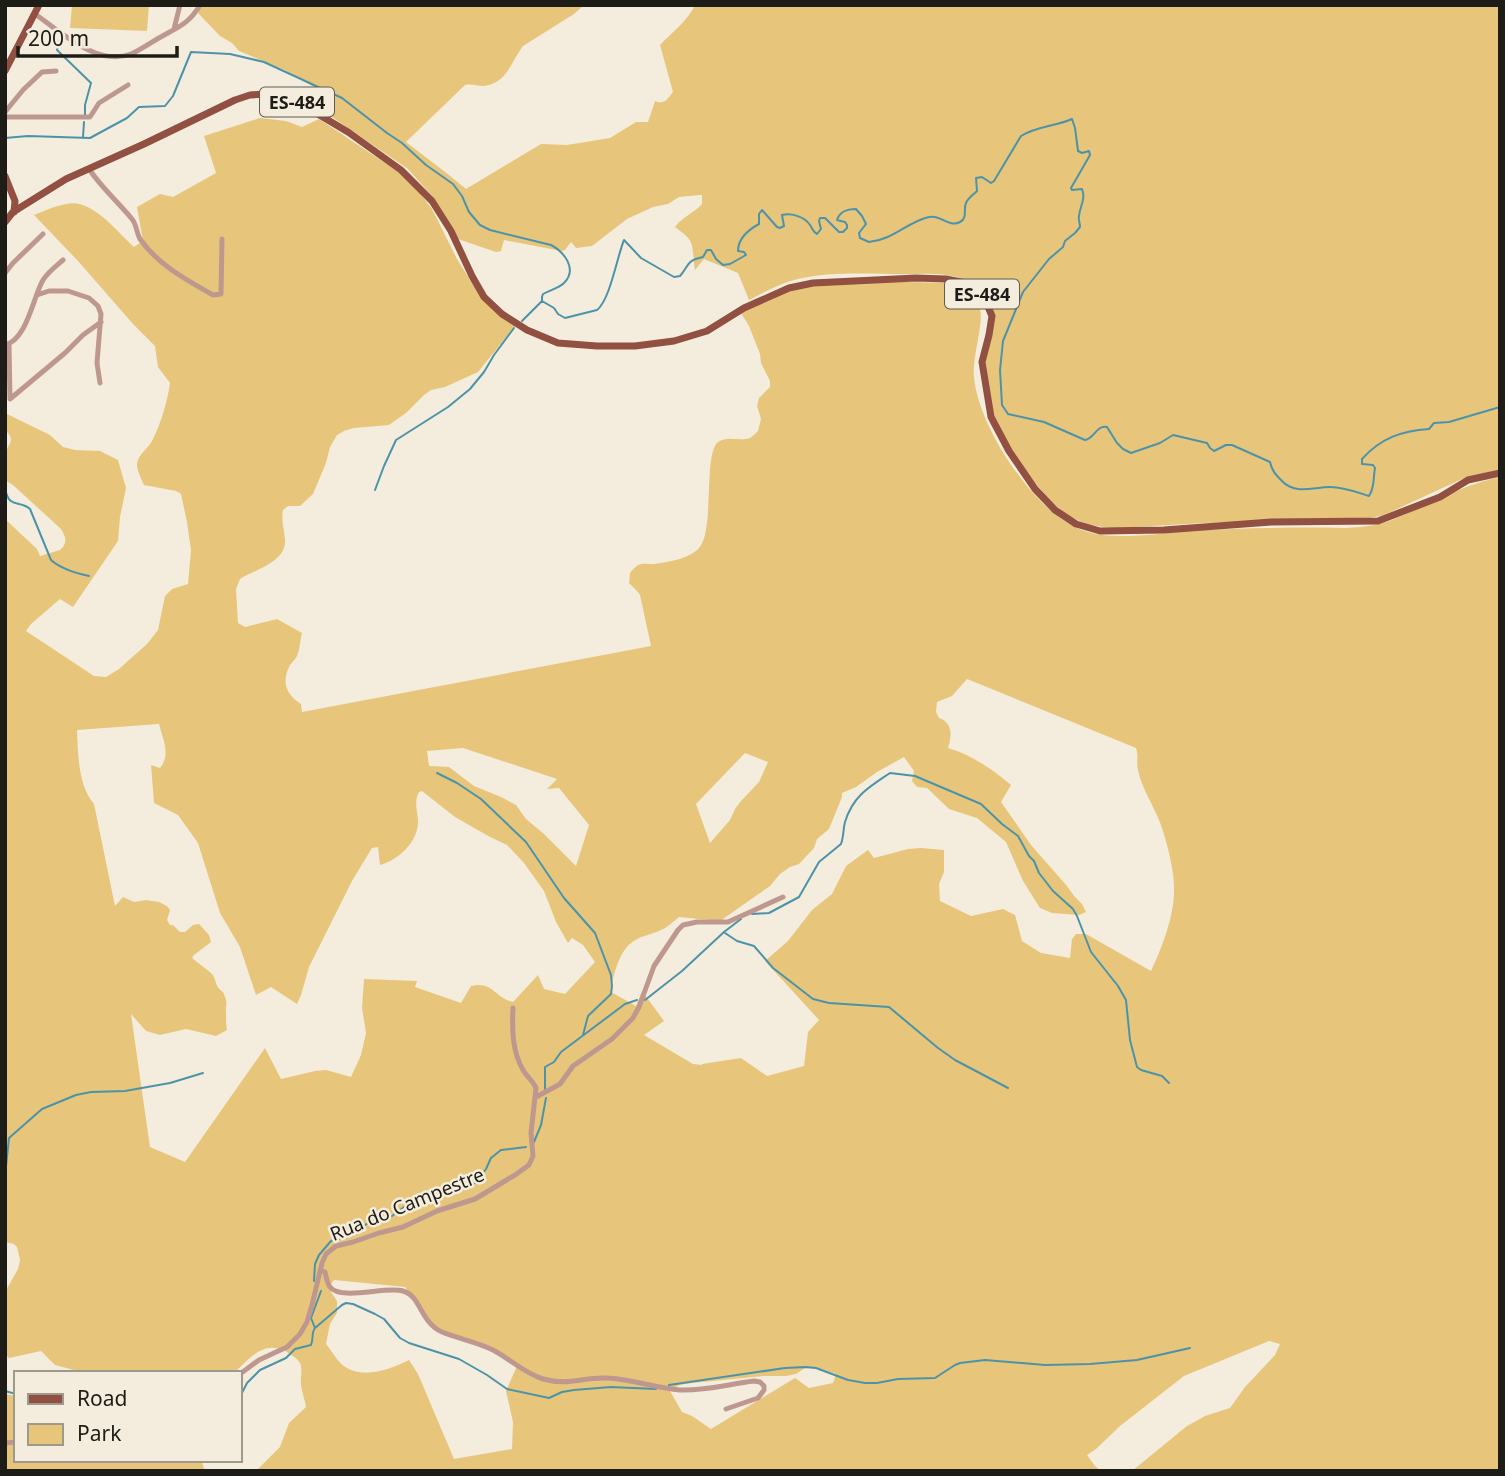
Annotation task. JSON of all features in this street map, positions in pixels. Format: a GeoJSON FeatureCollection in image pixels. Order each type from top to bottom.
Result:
{"type":"FeatureCollection","features":[{"type":"Feature","properties":{"kind":"main road"},"geometry":{"type":"LineString","coordinates":[[5,71],[40,5]]}},
{"type":"Feature","properties":{"kind":"main road","name":"ES-484"},"geometry":{"type":"LineString","coordinates":[[13,212],[66,179],[235,100],[266,94],[289,99],[318,113],[401,170],[432,201],[451,230],[485,297],[502,314],[527,330],[558,342],[635,346],[674,341],[707,331],[744,308],[789,288],[813,282],[916,278],[965,282],[983,295],[992,316],[982,362],[991,417],[1009,451],[1035,489],[1055,510],[1076,524],[1100,531],[1164,530],[1271,522],[1378,521],[1440,497],[1468,480],[1500,473]]}},
{"type":"Feature","properties":{"kind":"main road"},"geometry":{"type":"LineString","coordinates":[[5,176],[15,201],[13,212],[5,222]]}},
{"type":"Feature","properties":{"kind":"street"},"geometry":{"type":"LineString","coordinates":[[174,29],[180,5]]}},
{"type":"Feature","properties":{"kind":"street"},"geometry":{"type":"LineString","coordinates":[[35,14],[93,53],[112,57],[129,54],[191,19],[200,5]]}},
{"type":"Feature","properties":{"kind":"street"},"geometry":{"type":"LineString","coordinates":[[5,114],[23,90],[42,72],[56,71]]}},
{"type":"Feature","properties":{"kind":"street"},"geometry":{"type":"LineString","coordinates":[[5,114],[90,117],[99,103],[128,85]]}},
{"type":"Feature","properties":{"kind":"street"},"geometry":{"type":"LineString","coordinates":[[89,169],[135,222],[138,237],[154,254],[178,275],[214,295],[221,294],[222,239]]}},
{"type":"Feature","properties":{"kind":"street"},"geometry":{"type":"LineString","coordinates":[[5,274],[43,234]]}},
{"type":"Feature","properties":{"kind":"street"},"geometry":{"type":"LineString","coordinates":[[63,260],[43,279],[31,314],[18,337],[7,345],[10,399],[101,322]]}},
{"type":"Feature","properties":{"kind":"street"},"geometry":{"type":"LineString","coordinates":[[37,295],[49,291],[68,291],[89,298],[98,306],[101,314],[97,363],[100,383]]}},
{"type":"Feature","properties":{"kind":"street"},"geometry":{"type":"LineString","coordinates":[[513,1008],[513,1041],[523,1071],[535,1084],[536,1097],[561,1084],[573,1066],[612,1039],[633,1018],[654,966],[683,925],[696,922],[729,922],[783,897]]}},
{"type":"Feature","properties":{"kind":"street","name":"Rua do Campestre"},"geometry":{"type":"LineString","coordinates":[[242,1373],[259,1360],[287,1347],[300,1334],[312,1306],[326,1254],[336,1246],[403,1227],[437,1211],[475,1199],[529,1165],[533,1157],[531,1133],[536,1097]]}},
{"type":"Feature","properties":{"kind":"street"},"geometry":{"type":"LineString","coordinates":[[320,1270],[325,1272],[330,1286],[337,1291],[358,1293],[397,1290],[409,1294],[431,1325],[489,1348],[534,1376],[545,1379],[563,1382],[612,1378],[688,1390],[704,1390],[754,1381],[764,1386],[758,1398],[726,1409]]}},
{"type":"Feature","properties":{"kind":"green space"},"geometry":{"type":"Polygon","coordinates":[[[72,5],[149,5],[147,31],[70,28],[72,5]]]}},
{"type":"Feature","properties":{"kind":"green space"},"geometry":{"type":"Polygon","coordinates":[[[201,5],[584,5],[523,46],[501,79],[486,86],[465,85],[406,142],[466,189],[541,144],[567,145],[610,138],[636,122],[648,122],[655,101],[664,102],[673,92],[660,45],[684,22],[695,5],[1500,5],[1500,469],[1462,479],[1384,515],[1365,519],[1116,528],[1081,522],[1058,507],[1044,493],[1016,457],[993,417],[983,385],[990,331],[989,310],[981,295],[965,281],[948,275],[934,274],[824,275],[785,283],[749,300],[738,273],[704,259],[695,270],[691,242],[675,227],[702,204],[702,195],[679,197],[668,204],[653,207],[627,219],[592,246],[576,248],[571,242],[562,251],[504,240],[501,251],[496,252],[455,238],[433,197],[408,169],[332,117],[303,102],[319,90],[285,70],[239,51],[198,13],[201,5]]]}},
{"type":"Feature","properties":{"kind":"green space"},"geometry":{"type":"Polygon","coordinates":[[[260,118],[286,121],[302,127],[319,119],[403,175],[416,188],[432,209],[457,259],[477,291],[515,326],[478,372],[445,387],[431,390],[389,425],[354,428],[337,435],[313,494],[300,506],[288,506],[283,510],[285,539],[281,554],[269,564],[240,579],[236,589],[238,623],[245,627],[277,619],[302,633],[298,653],[287,671],[286,687],[301,704],[302,712],[651,646],[640,595],[629,583],[630,573],[640,564],[678,559],[699,548],[707,526],[714,449],[722,440],[750,438],[758,431],[761,419],[757,406],[759,398],[770,387],[760,354],[741,313],[804,285],[869,281],[949,283],[969,292],[976,299],[981,316],[974,377],[986,420],[998,444],[1029,489],[1066,522],[1085,531],[1127,536],[1202,530],[1367,526],[1389,521],[1457,491],[1500,477],[1500,1471],[1132,1471],[1187,1426],[1205,1416],[1230,1408],[1245,1387],[1275,1355],[1280,1344],[1269,1341],[1184,1376],[1087,1455],[1101,1471],[256,1471],[280,1447],[289,1423],[306,1407],[301,1385],[301,1365],[287,1352],[264,1349],[236,1371],[78,1371],[55,1365],[41,1351],[9,1358],[5,1354],[5,1292],[20,1260],[17,1247],[5,1242],[5,519],[37,549],[40,556],[60,550],[65,540],[61,529],[5,480],[5,456],[11,440],[5,430],[5,413],[50,435],[63,447],[100,451],[118,460],[126,488],[118,541],[73,607],[60,599],[26,631],[94,676],[106,677],[147,644],[158,630],[165,596],[172,589],[188,584],[191,550],[181,494],[144,485],[137,467],[139,457],[150,444],[158,427],[170,383],[158,367],[155,346],[34,215],[54,207],[76,203],[103,217],[134,247],[143,241],[137,207],[160,194],[173,197],[216,173],[204,136],[260,118]],[[967,679],[952,696],[937,702],[936,712],[950,730],[948,748],[981,763],[1011,785],[1001,802],[1031,845],[1086,912],[1079,915],[1052,913],[1040,908],[1023,881],[1006,842],[977,818],[949,809],[927,788],[917,787],[912,781],[914,771],[904,757],[842,793],[829,829],[817,839],[814,848],[799,864],[780,874],[770,886],[720,921],[679,917],[666,928],[633,941],[626,948],[617,966],[611,992],[636,1006],[642,991],[664,1021],[644,1035],[693,1064],[702,1065],[741,1058],[767,1076],[804,1066],[808,1032],[819,1020],[765,961],[788,941],[812,910],[832,894],[846,866],[868,850],[874,858],[908,849],[944,850],[944,872],[939,884],[940,901],[971,916],[1003,909],[1015,915],[1022,941],[1041,953],[1070,958],[1072,939],[1076,934],[1086,934],[1151,971],[1170,920],[1174,881],[1161,825],[1137,767],[1136,748],[967,679]],[[159,724],[77,730],[82,779],[94,804],[115,906],[123,897],[134,902],[159,902],[170,910],[167,920],[180,932],[199,924],[209,935],[211,942],[192,958],[211,973],[226,1002],[227,1030],[216,1036],[186,1029],[160,1035],[146,1031],[131,1014],[150,1147],[185,1162],[265,1048],[281,1079],[326,1070],[351,1077],[361,1055],[366,1033],[362,1008],[364,979],[417,981],[415,987],[461,1003],[471,986],[478,985],[489,988],[513,1002],[538,975],[544,989],[565,994],[595,962],[583,945],[572,938],[568,943],[544,891],[507,845],[455,817],[422,791],[417,799],[417,828],[411,842],[401,854],[380,865],[378,847],[372,848],[352,881],[309,967],[297,1004],[271,987],[256,995],[240,947],[220,913],[198,843],[178,815],[154,803],[151,765],[160,768],[166,753],[159,724]],[[463,748],[427,751],[429,766],[449,767],[474,786],[516,805],[526,819],[576,866],[589,825],[559,788],[547,789],[557,779],[463,748]],[[745,753],[696,804],[710,843],[730,820],[741,801],[759,782],[768,762],[745,753]],[[334,1280],[331,1292],[337,1301],[337,1313],[330,1324],[326,1344],[341,1364],[352,1370],[368,1373],[386,1370],[409,1360],[418,1374],[454,1459],[512,1449],[513,1422],[506,1391],[517,1366],[490,1347],[448,1334],[428,1320],[405,1287],[334,1280]],[[805,1368],[796,1374],[692,1383],[679,1385],[670,1391],[682,1412],[711,1429],[795,1378],[809,1388],[833,1383],[836,1374],[805,1368]]]}},
{"type":"Feature","properties":{"kind":"green space"},"geometry":{"type":"Polygon","coordinates":[[[5,1394],[14,1396],[14,1462],[202,1462],[205,1471],[5,1471],[5,1394]]]}},
{"type":"Feature","properties":{"kind":"waterway"},"geometry":{"type":"LineString","coordinates":[[60,39],[57,50],[91,83],[85,115]]}},
{"type":"Feature","properties":{"kind":"waterway"},"geometry":{"type":"LineString","coordinates":[[5,138],[90,138],[127,118],[139,107],[165,106],[173,96],[191,52],[230,54],[264,62],[342,98],[402,143],[426,165],[453,184],[480,225],[490,230],[551,245],[560,252],[568,261],[568,278],[562,285],[543,294],[542,301],[522,321]]}},
{"type":"Feature","properties":{"kind":"waterway"},"geometry":{"type":"LineString","coordinates":[[542,301],[565,318],[597,310],[606,297],[624,240],[641,258],[674,277],[680,276],[690,262],[703,257],[707,250],[711,250],[723,265],[730,264],[746,255],[738,251],[740,243],[748,232],[759,224],[762,210],[777,227],[784,226],[782,215],[793,215],[804,219],[817,234],[821,229],[820,218],[825,218],[839,232],[843,232],[847,225],[837,220],[838,217],[844,211],[856,209],[866,224],[859,233],[860,238],[869,242],[878,241],[929,217],[952,223],[960,222],[964,218],[967,201],[977,191],[976,178],[982,177],[991,183],[994,181],[1021,136],[1072,119],[1078,151],[1089,151],[1090,155],[1071,188],[1082,189],[1083,193],[1080,227],[1049,259],[1023,292],[1003,341],[1000,370],[1002,405],[1008,414],[1044,422],[1085,440],[1100,428],[1107,427],[1117,443],[1131,453],[1160,443],[1173,435],[1207,443],[1214,451],[1232,445],[1270,462],[1278,477],[1293,488],[1335,487],[1369,496],[1375,468],[1373,465],[1362,464],[1362,459],[1384,441],[1401,434],[1429,429],[1434,423],[1449,422],[1500,407]]}},
{"type":"Feature","properties":{"kind":"waterway"},"geometry":{"type":"LineString","coordinates":[[83,137],[84,122]]}},
{"type":"Feature","properties":{"kind":"waterway"},"geometry":{"type":"LineString","coordinates":[[375,490],[396,440],[448,407],[470,389],[514,328]]}},
{"type":"Feature","properties":{"kind":"waterway"},"geometry":{"type":"LineString","coordinates":[[5,489],[9,500],[30,509],[51,560],[68,570],[89,576]]}},
{"type":"Feature","properties":{"kind":"waterway"},"geometry":{"type":"LineString","coordinates":[[437,773],[481,799],[526,842],[564,898],[595,933],[611,975],[612,986],[611,994],[588,1016],[583,1035]]}},
{"type":"Feature","properties":{"kind":"waterway"},"geometry":{"type":"LineString","coordinates":[[752,914],[769,913],[799,897],[819,862],[841,844],[848,813],[857,799],[869,788],[890,773],[915,776],[981,804],[1018,836],[1039,873],[1053,891],[1073,909],[1091,952],[1126,1000],[1130,1040],[1137,1067],[1162,1076],[1169,1083]]}},
{"type":"Feature","properties":{"kind":"waterway"},"geometry":{"type":"LineString","coordinates":[[645,1000],[741,919]]}},
{"type":"Feature","properties":{"kind":"waterway"},"geometry":{"type":"LineString","coordinates":[[725,933],[737,941],[754,946],[773,968],[813,999],[829,1003],[889,1007],[955,1060],[1008,1088]]}},
{"type":"Feature","properties":{"kind":"waterway"},"geometry":{"type":"LineString","coordinates":[[545,1089],[545,1067],[625,1004],[637,1000]]}},
{"type":"Feature","properties":{"kind":"waterway"},"geometry":{"type":"LineString","coordinates":[[5,1176],[9,1138],[42,1109],[76,1095],[125,1091],[170,1083],[203,1073]]}},
{"type":"Feature","properties":{"kind":"waterway"},"geometry":{"type":"LineString","coordinates":[[534,1142],[541,1125],[546,1098]]}},
{"type":"Feature","properties":{"kind":"waterway"},"geometry":{"type":"LineString","coordinates":[[314,1281],[315,1264],[331,1241],[348,1237],[368,1223],[392,1216],[411,1202],[434,1192],[455,1190],[474,1184],[491,1158],[501,1150],[526,1147]]}},
{"type":"Feature","properties":{"kind":"waterway"},"geometry":{"type":"LineString","coordinates":[[242,1393],[247,1383],[260,1370],[286,1358],[295,1349],[311,1345],[315,1328],[311,1318],[321,1291]]}},
{"type":"Feature","properties":{"kind":"waterway"},"geometry":{"type":"LineString","coordinates":[[315,1328],[342,1305],[353,1304],[384,1319],[400,1338],[409,1343],[459,1359],[507,1389],[549,1398],[574,1390],[611,1387],[656,1389]]}},
{"type":"Feature","properties":{"kind":"waterway"},"geometry":{"type":"LineString","coordinates":[[669,1385],[806,1367],[848,1380],[877,1383],[898,1379],[935,1378],[960,1363],[985,1360],[1045,1365],[1090,1364],[1137,1360],[1190,1348]]}},
{"type":"Feature","properties":{"kind":"waterway"},"geometry":{"type":"LineString","coordinates":[[5,1391],[14,1393]]}}]}
